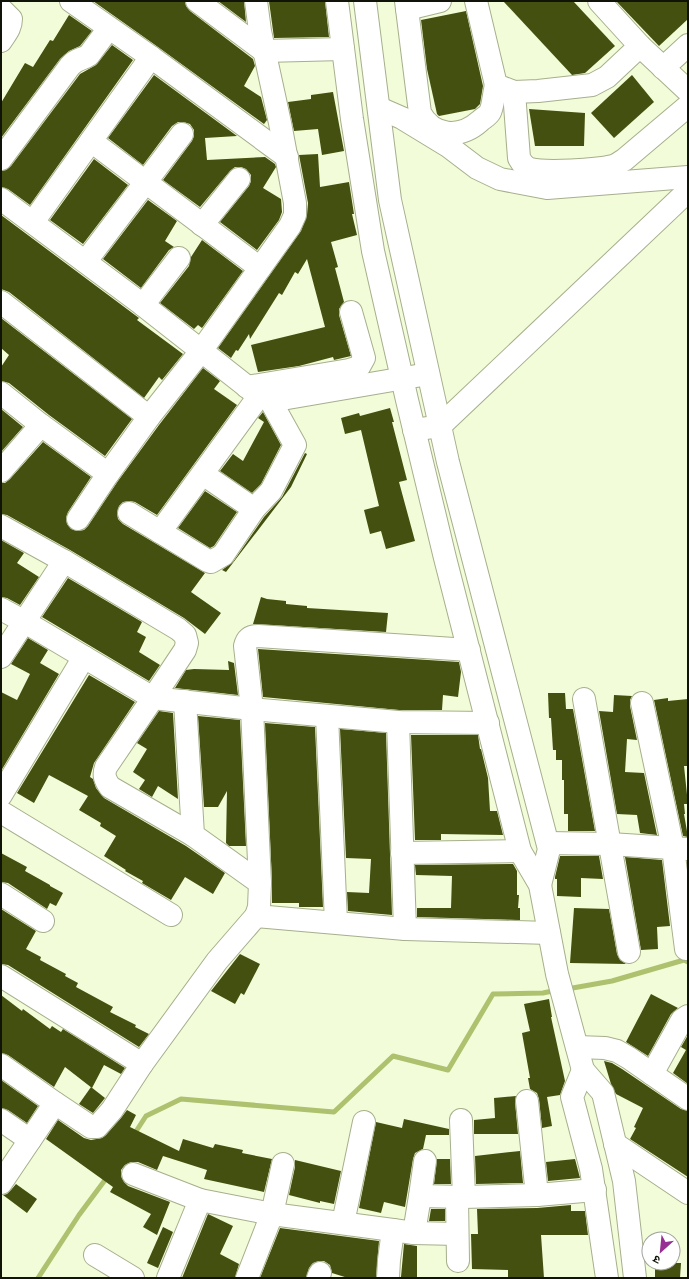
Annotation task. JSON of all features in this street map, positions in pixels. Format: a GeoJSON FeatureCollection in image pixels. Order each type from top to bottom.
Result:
{"type":"FeatureCollection","features":[{"type":"Feature","properties":{"kind":"street"},"geometry":{"type":"LineString","coordinates":[[71,1],[151,57],[287,157]]}},
{"type":"Feature","properties":{"kind":"street"},"geometry":{"type":"LineString","coordinates":[[197,1],[264,51],[343,49]]}},
{"type":"Feature","properties":{"kind":"street"},"geometry":{"type":"LineString","coordinates":[[78,519],[149,416],[201,351],[290,226],[295,215],[295,203],[287,157],[264,51],[256,1]]}},
{"type":"Feature","properties":{"kind":"street"},"geometry":{"type":"LineString","coordinates":[[337,1],[352,118],[373,250],[402,379],[520,851],[540,885],[564,1006],[583,1070],[603,1093],[624,1180],[635,1278]]}},
{"type":"Feature","properties":{"kind":"street"},"geometry":{"type":"LineString","coordinates":[[365,1],[390,200],[448,462],[550,849],[540,885]]}},
{"type":"Feature","properties":{"kind":"street"},"geometry":{"type":"LineString","coordinates":[[440,1],[407,5],[420,112],[425,121],[433,129],[445,133],[460,133],[473,128],[490,112],[505,89]]}},
{"type":"Feature","properties":{"kind":"street"},"geometry":{"type":"LineString","coordinates":[[476,1],[505,89],[520,158],[522,164],[528,169],[553,171],[600,168],[615,165],[624,160],[688,106]]}},
{"type":"Feature","properties":{"kind":"street"},"geometry":{"type":"LineString","coordinates":[[599,1],[640,46],[688,92]]}},
{"type":"Feature","properties":{"kind":"street"},"geometry":{"type":"LineString","coordinates":[[1,9],[11,19],[9,30],[1,41]]}},
{"type":"Feature","properties":{"kind":"street"},"geometry":{"type":"LineString","coordinates":[[1,159],[70,66],[75,61],[89,55],[109,28]]}},
{"type":"Feature","properties":{"kind":"street"},"geometry":{"type":"LineString","coordinates":[[663,68],[688,45]]}},
{"type":"Feature","properties":{"kind":"street"},"geometry":{"type":"LineString","coordinates":[[505,89],[538,91],[592,85],[607,77],[640,46]]}},
{"type":"Feature","properties":{"kind":"street"},"geometry":{"type":"LineString","coordinates":[[32,222],[151,57]]}},
{"type":"Feature","properties":{"kind":"street"},"geometry":{"type":"LineString","coordinates":[[379,108],[402,118],[448,146],[477,168],[500,179],[547,188],[688,177]]}},
{"type":"Feature","properties":{"kind":"street"},"geometry":{"type":"LineString","coordinates":[[86,261],[182,134]]}},
{"type":"Feature","properties":{"kind":"street"},"geometry":{"type":"LineString","coordinates":[[90,141],[260,268]]}},
{"type":"Feature","properties":{"kind":"street"},"geometry":{"type":"LineString","coordinates":[[202,225],[239,179]]}},
{"type":"Feature","properties":{"kind":"street"},"geometry":{"type":"LineString","coordinates":[[414,430],[440,426],[688,190]]}},
{"type":"Feature","properties":{"kind":"street"},"geometry":{"type":"LineString","coordinates":[[1,199],[86,261],[259,395],[295,445],[271,491],[254,509],[223,555],[211,562],[129,513]]}},
{"type":"Feature","properties":{"kind":"street"},"geometry":{"type":"LineString","coordinates":[[143,305],[179,258]]}},
{"type":"Feature","properties":{"kind":"street"},"geometry":{"type":"LineString","coordinates":[[1,302],[149,416]]}},
{"type":"Feature","properties":{"kind":"street"},"geometry":{"type":"LineString","coordinates":[[160,532],[259,395],[359,367],[364,358],[351,312]]}},
{"type":"Feature","properties":{"kind":"street"},"geometry":{"type":"LineString","coordinates":[[259,395],[402,379],[428,374]]}},
{"type":"Feature","properties":{"kind":"street"},"geometry":{"type":"LineString","coordinates":[[1,393],[108,474]]}},
{"type":"Feature","properties":{"kind":"street"},"geometry":{"type":"LineString","coordinates":[[1,472],[41,424]]}},
{"type":"Feature","properties":{"kind":"street"},"geometry":{"type":"LineString","coordinates":[[203,474],[254,509]]}},
{"type":"Feature","properties":{"kind":"street"},"geometry":{"type":"LineString","coordinates":[[1,526],[64,560],[178,629],[185,635],[187,643],[184,650],[106,767],[104,772],[105,780],[110,787],[193,835],[260,883]]}},
{"type":"Feature","properties":{"kind":"street"},"geometry":{"type":"LineString","coordinates":[[1,657],[64,560]]}},
{"type":"Feature","properties":{"kind":"street"},"geometry":{"type":"LineString","coordinates":[[1,609],[153,698],[252,709],[398,722],[488,723]]}},
{"type":"Feature","properties":{"kind":"street"},"geometry":{"type":"LineString","coordinates":[[1,1065],[91,1127],[97,1127],[112,1110],[142,1064],[217,961],[256,916],[259,907],[260,883],[252,709],[245,646],[246,640],[251,636],[469,650]]}},
{"type":"Feature","properties":{"kind":"street"},"geometry":{"type":"LineString","coordinates":[[1,795],[84,657]]}},
{"type":"Feature","properties":{"kind":"street"},"geometry":{"type":"LineString","coordinates":[[584,699],[629,952]]}},
{"type":"Feature","properties":{"kind":"street"},"geometry":{"type":"LineString","coordinates":[[185,701],[193,835]]}},
{"type":"Feature","properties":{"kind":"street"},"geometry":{"type":"LineString","coordinates":[[642,703],[681,849],[686,949]]}},
{"type":"Feature","properties":{"kind":"street"},"geometry":{"type":"LineString","coordinates":[[327,716],[336,922]]}},
{"type":"Feature","properties":{"kind":"street"},"geometry":{"type":"LineString","coordinates":[[398,722],[405,929]]}},
{"type":"Feature","properties":{"kind":"street"},"geometry":{"type":"LineString","coordinates":[[1,812],[171,915]]}},
{"type":"Feature","properties":{"kind":"street"},"geometry":{"type":"LineString","coordinates":[[548,843],[610,844],[681,849]]}},
{"type":"Feature","properties":{"kind":"street"},"geometry":{"type":"LineString","coordinates":[[402,853],[520,851]]}},
{"type":"Feature","properties":{"kind":"street"},"geometry":{"type":"LineString","coordinates":[[1,894],[44,921]]}},
{"type":"Feature","properties":{"kind":"street"},"geometry":{"type":"LineString","coordinates":[[256,916],[405,929],[549,933]]}},
{"type":"Feature","properties":{"kind":"street"},"geometry":{"type":"LineString","coordinates":[[1,976],[142,1064]]}},
{"type":"Feature","properties":{"kind":"street"},"geometry":{"type":"LineString","coordinates":[[652,1074],[682,1020],[688,1016]]}},
{"type":"Feature","properties":{"kind":"street"},"geometry":{"type":"LineString","coordinates":[[577,1047],[605,1048],[617,1051],[688,1099]]}},
{"type":"Feature","properties":{"kind":"street"},"geometry":{"type":"LineString","coordinates":[[583,1070],[572,1097],[592,1169],[607,1278]]}},
{"type":"Feature","properties":{"kind":"street"},"geometry":{"type":"LineString","coordinates":[[527,1101],[537,1195]]}},
{"type":"Feature","properties":{"kind":"street"},"geometry":{"type":"LineString","coordinates":[[1,1183],[55,1103]]}},
{"type":"Feature","properties":{"kind":"street"},"geometry":{"type":"LineString","coordinates":[[1,1120],[30,1140]]}},
{"type":"Feature","properties":{"kind":"street"},"geometry":{"type":"LineString","coordinates":[[458,1261],[457,1234],[460,1198],[461,1120]]}},
{"type":"Feature","properties":{"kind":"street"},"geometry":{"type":"LineString","coordinates":[[343,1223],[364,1122]]}},
{"type":"Feature","properties":{"kind":"street"},"geometry":{"type":"LineString","coordinates":[[615,1144],[688,1193]]}},
{"type":"Feature","properties":{"kind":"street"},"geometry":{"type":"LineString","coordinates":[[388,1278],[389,1260],[420,1196],[425,1162]]}},
{"type":"Feature","properties":{"kind":"street"},"geometry":{"type":"LineString","coordinates":[[247,1278],[272,1214],[283,1164]]}},
{"type":"Feature","properties":{"kind":"street"},"geometry":{"type":"LineString","coordinates":[[133,1174],[200,1200],[272,1214],[403,1232],[457,1234]]}},
{"type":"Feature","properties":{"kind":"street"},"geometry":{"type":"LineString","coordinates":[[420,1196],[460,1198],[537,1195],[595,1190]]}},
{"type":"Feature","properties":{"kind":"street"},"geometry":{"type":"LineString","coordinates":[[168,1278],[200,1200]]}},
{"type":"Feature","properties":{"kind":"street"},"geometry":{"type":"LineString","coordinates":[[95,1256],[134,1278]]}},
{"type":"Feature","properties":{"kind":"building"},"geometry":{"type":"Polygon","coordinates":[[[93,1],[185,1],[186,6],[190,11],[253,59],[255,66],[244,86],[261,97],[267,120],[264,124],[93,1]]]}},
{"type":"Feature","properties":{"kind":"building"},"geometry":{"type":"Polygon","coordinates":[[[218,1],[244,1],[246,22],[218,1]]]}},
{"type":"Feature","properties":{"kind":"building"},"geometry":{"type":"Polygon","coordinates":[[[269,1],[325,1],[329,37],[274,38],[269,1]]]}},
{"type":"Feature","properties":{"kind":"building"},"geometry":{"type":"Polygon","coordinates":[[[503,1],[573,1],[615,46],[585,73],[572,75],[503,1]]]}},
{"type":"Feature","properties":{"kind":"building"},"geometry":{"type":"Polygon","coordinates":[[[616,1],[688,1],[688,19],[659,46],[616,1]]]}},
{"type":"Feature","properties":{"kind":"building"},"geometry":{"type":"Polygon","coordinates":[[[466,11],[483,86],[480,104],[475,109],[439,116],[437,114],[427,69],[421,20],[466,11]]]}},
{"type":"Feature","properties":{"kind":"building"},"geometry":{"type":"Polygon","coordinates":[[[69,15],[92,31],[80,46],[69,51],[60,59],[1,138],[1,103],[25,63],[33,67],[50,40],[53,41],[69,15]]]}},
{"type":"Feature","properties":{"kind":"building"},"geometry":{"type":"Polygon","coordinates":[[[112,45],[133,60],[30,205],[8,189],[1,187],[1,171],[6,170],[11,166],[80,74],[96,65],[112,45]]]}},
{"type":"Feature","properties":{"kind":"building"},"geometry":{"type":"Polygon","coordinates":[[[154,75],[237,136],[205,138],[207,160],[265,157],[275,164],[276,167],[263,188],[281,199],[282,212],[279,220],[257,250],[220,222],[249,186],[251,175],[246,169],[235,167],[230,171],[200,207],[163,180],[192,141],[194,130],[190,124],[178,122],[172,126],[143,165],[108,138],[154,75]]]}},
{"type":"Feature","properties":{"kind":"building"},"geometry":{"type":"Polygon","coordinates":[[[632,75],[654,102],[614,138],[591,113],[632,75]]]}},
{"type":"Feature","properties":{"kind":"building"},"geometry":{"type":"Polygon","coordinates":[[[333,92],[344,151],[322,155],[318,129],[294,131],[288,102],[311,99],[311,95],[333,92]]]}},
{"type":"Feature","properties":{"kind":"building"},"geometry":{"type":"Polygon","coordinates":[[[529,109],[585,113],[584,146],[535,146],[529,109]]]}},
{"type":"Feature","properties":{"kind":"building"},"geometry":{"type":"Polygon","coordinates":[[[318,154],[320,187],[349,182],[354,214],[352,214],[357,235],[331,242],[338,267],[335,268],[344,302],[339,309],[339,315],[351,356],[334,360],[333,357],[299,366],[258,372],[251,345],[325,327],[307,259],[298,274],[295,272],[282,295],[279,293],[250,339],[249,334],[238,351],[236,350],[231,358],[218,348],[301,231],[307,215],[308,203],[299,155],[318,154]]]}},
{"type":"Feature","properties":{"kind":"building"},"geometry":{"type":"Polygon","coordinates":[[[94,159],[128,185],[83,244],[50,220],[94,159]]]}},
{"type":"Feature","properties":{"kind":"building"},"geometry":{"type":"Polygon","coordinates":[[[148,200],[177,221],[165,241],[174,247],[169,250],[141,288],[103,259],[148,200]]]}},
{"type":"Feature","properties":{"kind":"building"},"geometry":{"type":"Polygon","coordinates":[[[1,215],[139,318],[137,320],[183,354],[162,380],[159,377],[144,398],[9,292],[1,289],[1,215]]]}},
{"type":"Feature","properties":{"kind":"building"},"geometry":{"type":"Polygon","coordinates":[[[202,240],[243,271],[202,328],[198,325],[194,329],[160,303],[189,266],[191,257],[202,240]]]}},
{"type":"Feature","properties":{"kind":"building"},"geometry":{"type":"Polygon","coordinates":[[[1,318],[132,419],[105,456],[49,415],[9,383],[1,381],[1,367],[9,355],[1,348],[1,318]]]}},
{"type":"Feature","properties":{"kind":"building"},"geometry":{"type":"Polygon","coordinates":[[[203,368],[220,381],[214,389],[237,405],[157,515],[135,502],[130,501],[123,502],[119,506],[117,513],[118,519],[123,524],[205,573],[191,592],[221,613],[205,634],[184,618],[70,550],[7,515],[1,514],[1,483],[5,483],[10,479],[43,442],[91,477],[68,512],[66,518],[67,524],[71,529],[77,531],[84,530],[159,425],[203,368]]]}},
{"type":"Feature","properties":{"kind":"building"},"geometry":{"type":"Polygon","coordinates":[[[390,408],[394,422],[392,422],[407,480],[399,482],[415,541],[386,549],[381,531],[370,534],[364,510],[379,506],[361,430],[345,434],[341,418],[359,413],[360,416],[390,408]]]}},
{"type":"Feature","properties":{"kind":"building"},"geometry":{"type":"Polygon","coordinates":[[[1,409],[23,427],[1,452],[1,409]]]}},
{"type":"Feature","properties":{"kind":"building"},"geometry":{"type":"Polygon","coordinates":[[[263,412],[281,445],[261,484],[252,493],[220,471],[233,454],[243,461],[264,422],[258,418],[263,412]]]}},
{"type":"Feature","properties":{"kind":"building"},"geometry":{"type":"Polygon","coordinates":[[[305,453],[307,454],[291,487],[226,572],[222,570],[233,562],[264,517],[282,497],[305,453]]]}},
{"type":"Feature","properties":{"kind":"building"},"geometry":{"type":"Polygon","coordinates":[[[205,491],[237,512],[214,546],[210,548],[178,528],[205,491]]]}},
{"type":"Feature","properties":{"kind":"building"},"geometry":{"type":"Polygon","coordinates":[[[1,540],[24,553],[17,563],[39,577],[20,605],[7,598],[1,597],[1,540]]]}},
{"type":"Feature","properties":{"kind":"building"},"geometry":{"type":"Polygon","coordinates":[[[68,578],[142,622],[137,632],[146,637],[139,652],[160,665],[149,681],[42,617],[68,578]]]}},
{"type":"Feature","properties":{"kind":"building"},"geometry":{"type":"Polygon","coordinates":[[[261,597],[286,601],[286,604],[307,606],[307,608],[388,613],[386,632],[253,624],[261,597]]]}},
{"type":"Feature","properties":{"kind":"building"},"geometry":{"type":"Polygon","coordinates":[[[28,638],[48,650],[40,663],[59,674],[1,771],[1,692],[17,700],[30,674],[11,664],[28,638]]]}},
{"type":"Feature","properties":{"kind":"building"},"geometry":{"type":"Polygon","coordinates":[[[258,649],[459,662],[461,672],[458,697],[443,695],[442,710],[399,710],[263,697],[258,649]]]}},
{"type":"Feature","properties":{"kind":"building"},"geometry":{"type":"Polygon","coordinates":[[[228,661],[234,663],[238,695],[175,688],[186,670],[229,670],[228,661]]]}},
{"type":"Feature","properties":{"kind":"building"},"geometry":{"type":"Polygon","coordinates":[[[89,675],[135,702],[94,763],[90,777],[93,779],[96,788],[104,798],[186,846],[225,873],[213,894],[185,877],[171,900],[142,883],[143,881],[125,871],[126,870],[104,856],[116,836],[100,826],[101,823],[79,810],[88,796],[49,775],[34,803],[17,793],[89,675]]]}},
{"type":"Feature","properties":{"kind":"building"},"geometry":{"type":"Polygon","coordinates":[[[548,693],[565,693],[566,709],[573,709],[595,831],[568,831],[568,814],[564,814],[564,780],[562,780],[562,760],[556,760],[556,750],[553,750],[548,693]]]}},
{"type":"Feature","properties":{"kind":"building"},"geometry":{"type":"Polygon","coordinates":[[[614,695],[632,696],[630,706],[637,740],[627,739],[625,772],[644,773],[657,835],[640,833],[637,815],[617,814],[599,711],[613,712],[614,695]]]}},
{"type":"Feature","properties":{"kind":"building"},"geometry":{"type":"Polygon","coordinates":[[[668,698],[668,701],[688,699],[688,766],[684,766],[688,804],[684,804],[684,814],[688,837],[683,836],[654,700],[668,698]]]}},
{"type":"Feature","properties":{"kind":"building"},"geometry":{"type":"Polygon","coordinates":[[[159,711],[173,713],[178,799],[158,786],[152,797],[139,789],[145,780],[133,772],[147,749],[137,743],[159,711]]]}},
{"type":"Feature","properties":{"kind":"building"},"geometry":{"type":"Polygon","coordinates":[[[198,716],[240,720],[246,846],[229,846],[226,843],[227,791],[218,807],[204,807],[198,716]]]}},
{"type":"Feature","properties":{"kind":"building"},"geometry":{"type":"Polygon","coordinates":[[[265,723],[315,727],[323,907],[299,907],[299,903],[272,903],[265,723]]]}},
{"type":"Feature","properties":{"kind":"building"},"geometry":{"type":"Polygon","coordinates":[[[340,729],[386,733],[392,915],[348,911],[347,892],[369,893],[371,859],[346,858],[340,729]]]}},
{"type":"Feature","properties":{"kind":"building"},"geometry":{"type":"Polygon","coordinates":[[[411,735],[478,735],[480,749],[488,778],[490,811],[497,811],[503,835],[441,834],[441,840],[415,840],[411,735]]]}},
{"type":"Feature","properties":{"kind":"building"},"geometry":{"type":"Polygon","coordinates":[[[1,853],[27,867],[25,871],[63,893],[56,906],[50,903],[47,909],[8,883],[1,882],[1,853]]]}},
{"type":"Feature","properties":{"kind":"building"},"geometry":{"type":"Polygon","coordinates":[[[560,856],[599,856],[603,879],[581,878],[581,897],[557,896],[557,879],[555,879],[555,877],[560,856]]]}},
{"type":"Feature","properties":{"kind":"building"},"geometry":{"type":"Polygon","coordinates":[[[625,857],[662,860],[670,926],[657,927],[658,949],[641,950],[625,857]]]}},
{"type":"Feature","properties":{"kind":"building"},"geometry":{"type":"Polygon","coordinates":[[[513,864],[517,871],[517,895],[519,895],[518,908],[520,908],[520,920],[417,917],[417,908],[451,908],[452,876],[416,875],[415,865],[513,864]]]}},
{"type":"Feature","properties":{"kind":"building"},"geometry":{"type":"Polygon","coordinates":[[[574,908],[609,909],[617,954],[620,960],[626,964],[570,963],[574,908]]]}},
{"type":"Feature","properties":{"kind":"building"},"geometry":{"type":"Polygon","coordinates":[[[1,909],[36,931],[26,949],[41,957],[40,960],[66,974],[65,976],[78,983],[76,987],[113,1007],[110,1012],[136,1025],[135,1027],[149,1034],[139,1047],[8,965],[1,964],[1,909]]]}},
{"type":"Feature","properties":{"kind":"building"},"geometry":{"type":"Polygon","coordinates":[[[240,954],[260,964],[244,995],[241,993],[235,1004],[211,991],[240,954]]]}},
{"type":"Feature","properties":{"kind":"building"},"geometry":{"type":"Polygon","coordinates":[[[651,994],[678,1008],[671,1014],[648,1056],[626,1042],[651,994]]]}},
{"type":"Feature","properties":{"kind":"building"},"geometry":{"type":"Polygon","coordinates":[[[1,995],[50,1029],[52,1026],[61,1032],[63,1029],[125,1068],[121,1074],[104,1065],[92,1088],[65,1067],[54,1087],[8,1055],[1,1053],[1,995]]]}},
{"type":"Feature","properties":{"kind":"building"},"geometry":{"type":"Polygon","coordinates":[[[549,999],[551,1017],[565,1081],[560,1095],[547,1097],[552,1126],[542,1128],[539,1099],[537,1093],[530,1089],[528,1078],[530,1078],[522,1033],[530,1031],[524,1004],[549,999]]]}},
{"type":"Feature","properties":{"kind":"building"},"geometry":{"type":"Polygon","coordinates":[[[688,1035],[688,1084],[673,1073],[686,1050],[681,1047],[688,1035]]]}},
{"type":"Feature","properties":{"kind":"building"},"geometry":{"type":"Polygon","coordinates":[[[604,1061],[612,1063],[681,1109],[688,1111],[688,1177],[630,1139],[636,1128],[634,1127],[643,1108],[616,1094],[611,1084],[604,1061]]]}},
{"type":"Feature","properties":{"kind":"building"},"geometry":{"type":"Polygon","coordinates":[[[1,1080],[38,1106],[27,1123],[8,1110],[1,1108],[1,1080]]]}},
{"type":"Feature","properties":{"kind":"building"},"geometry":{"type":"Polygon","coordinates":[[[91,1087],[105,1098],[93,1113],[79,1104],[91,1087]]]}},
{"type":"Feature","properties":{"kind":"building"},"geometry":{"type":"Polygon","coordinates":[[[516,1096],[515,1102],[518,1134],[474,1134],[474,1120],[495,1118],[494,1098],[516,1096]]]}},
{"type":"Feature","properties":{"kind":"building"},"geometry":{"type":"Polygon","coordinates":[[[127,1110],[136,1115],[130,1127],[179,1151],[183,1139],[213,1148],[215,1144],[243,1150],[242,1153],[272,1159],[264,1192],[204,1179],[207,1170],[163,1156],[157,1170],[138,1162],[131,1162],[125,1165],[121,1170],[121,1176],[124,1182],[128,1186],[170,1202],[157,1235],[143,1227],[151,1214],[110,1192],[113,1187],[46,1139],[58,1120],[84,1138],[91,1140],[102,1138],[127,1110]]]}},
{"type":"Feature","properties":{"kind":"building"},"geometry":{"type":"Polygon","coordinates":[[[404,1119],[449,1129],[449,1135],[426,1135],[423,1149],[415,1153],[405,1207],[384,1202],[381,1213],[359,1208],[376,1122],[402,1128],[404,1119]]]}},
{"type":"Feature","properties":{"kind":"building"},"geometry":{"type":"Polygon","coordinates":[[[520,1151],[523,1183],[476,1184],[475,1156],[520,1151]]]}},
{"type":"Feature","properties":{"kind":"building"},"geometry":{"type":"Polygon","coordinates":[[[437,1159],[450,1159],[451,1184],[434,1184],[437,1159]]]}},
{"type":"Feature","properties":{"kind":"building"},"geometry":{"type":"Polygon","coordinates":[[[575,1159],[580,1178],[548,1181],[546,1162],[575,1159]]]}},
{"type":"Feature","properties":{"kind":"building"},"geometry":{"type":"Polygon","coordinates":[[[295,1160],[341,1171],[334,1204],[320,1201],[320,1203],[289,1195],[295,1160]]]}},
{"type":"Feature","properties":{"kind":"building"},"geometry":{"type":"Polygon","coordinates":[[[16,1184],[37,1199],[27,1213],[3,1195],[7,1194],[16,1184]]]}},
{"type":"Feature","properties":{"kind":"building"},"geometry":{"type":"Polygon","coordinates":[[[571,1205],[571,1211],[585,1211],[588,1235],[541,1235],[544,1278],[508,1278],[508,1270],[472,1269],[471,1234],[478,1234],[477,1209],[537,1208],[571,1205]]]}},
{"type":"Feature","properties":{"kind":"building"},"geometry":{"type":"Polygon","coordinates":[[[431,1209],[445,1209],[445,1221],[429,1221],[431,1209]]]}},
{"type":"Feature","properties":{"kind":"building"},"geometry":{"type":"Polygon","coordinates":[[[208,1214],[233,1226],[220,1254],[239,1264],[235,1278],[182,1278],[208,1214]]]}},
{"type":"Feature","properties":{"kind":"building"},"geometry":{"type":"Polygon","coordinates":[[[163,1227],[173,1232],[158,1268],[147,1263],[163,1227]]]}},
{"type":"Feature","properties":{"kind":"building"},"geometry":{"type":"Polygon","coordinates":[[[280,1228],[379,1241],[376,1278],[348,1278],[332,1273],[330,1265],[324,1261],[319,1261],[313,1263],[309,1268],[306,1278],[260,1278],[280,1228]]]}},
{"type":"Feature","properties":{"kind":"building"},"geometry":{"type":"Polygon","coordinates":[[[404,1244],[417,1246],[417,1277],[401,1277],[404,1244]]]}},
{"type":"Feature","properties":{"kind":"building"},"geometry":{"type":"Polygon","coordinates":[[[655,1271],[680,1271],[680,1278],[655,1278],[655,1271]]]}},
{"type":"Feature","properties":{"kind":"waterway"},"geometry":{"type":"LineString","coordinates":[[567,989],[612,981],[684,960],[688,962]]}},
{"type":"Feature","properties":{"kind":"waterway"},"geometry":{"type":"LineString","coordinates":[[133,1136],[146,1116],[181,1099],[334,1112],[393,1056],[448,1070],[493,994],[543,993],[557,990]]}},
{"type":"Feature","properties":{"kind":"waterway"},"geometry":{"type":"LineString","coordinates":[[38,1278],[79,1215],[108,1176]]}}]}
